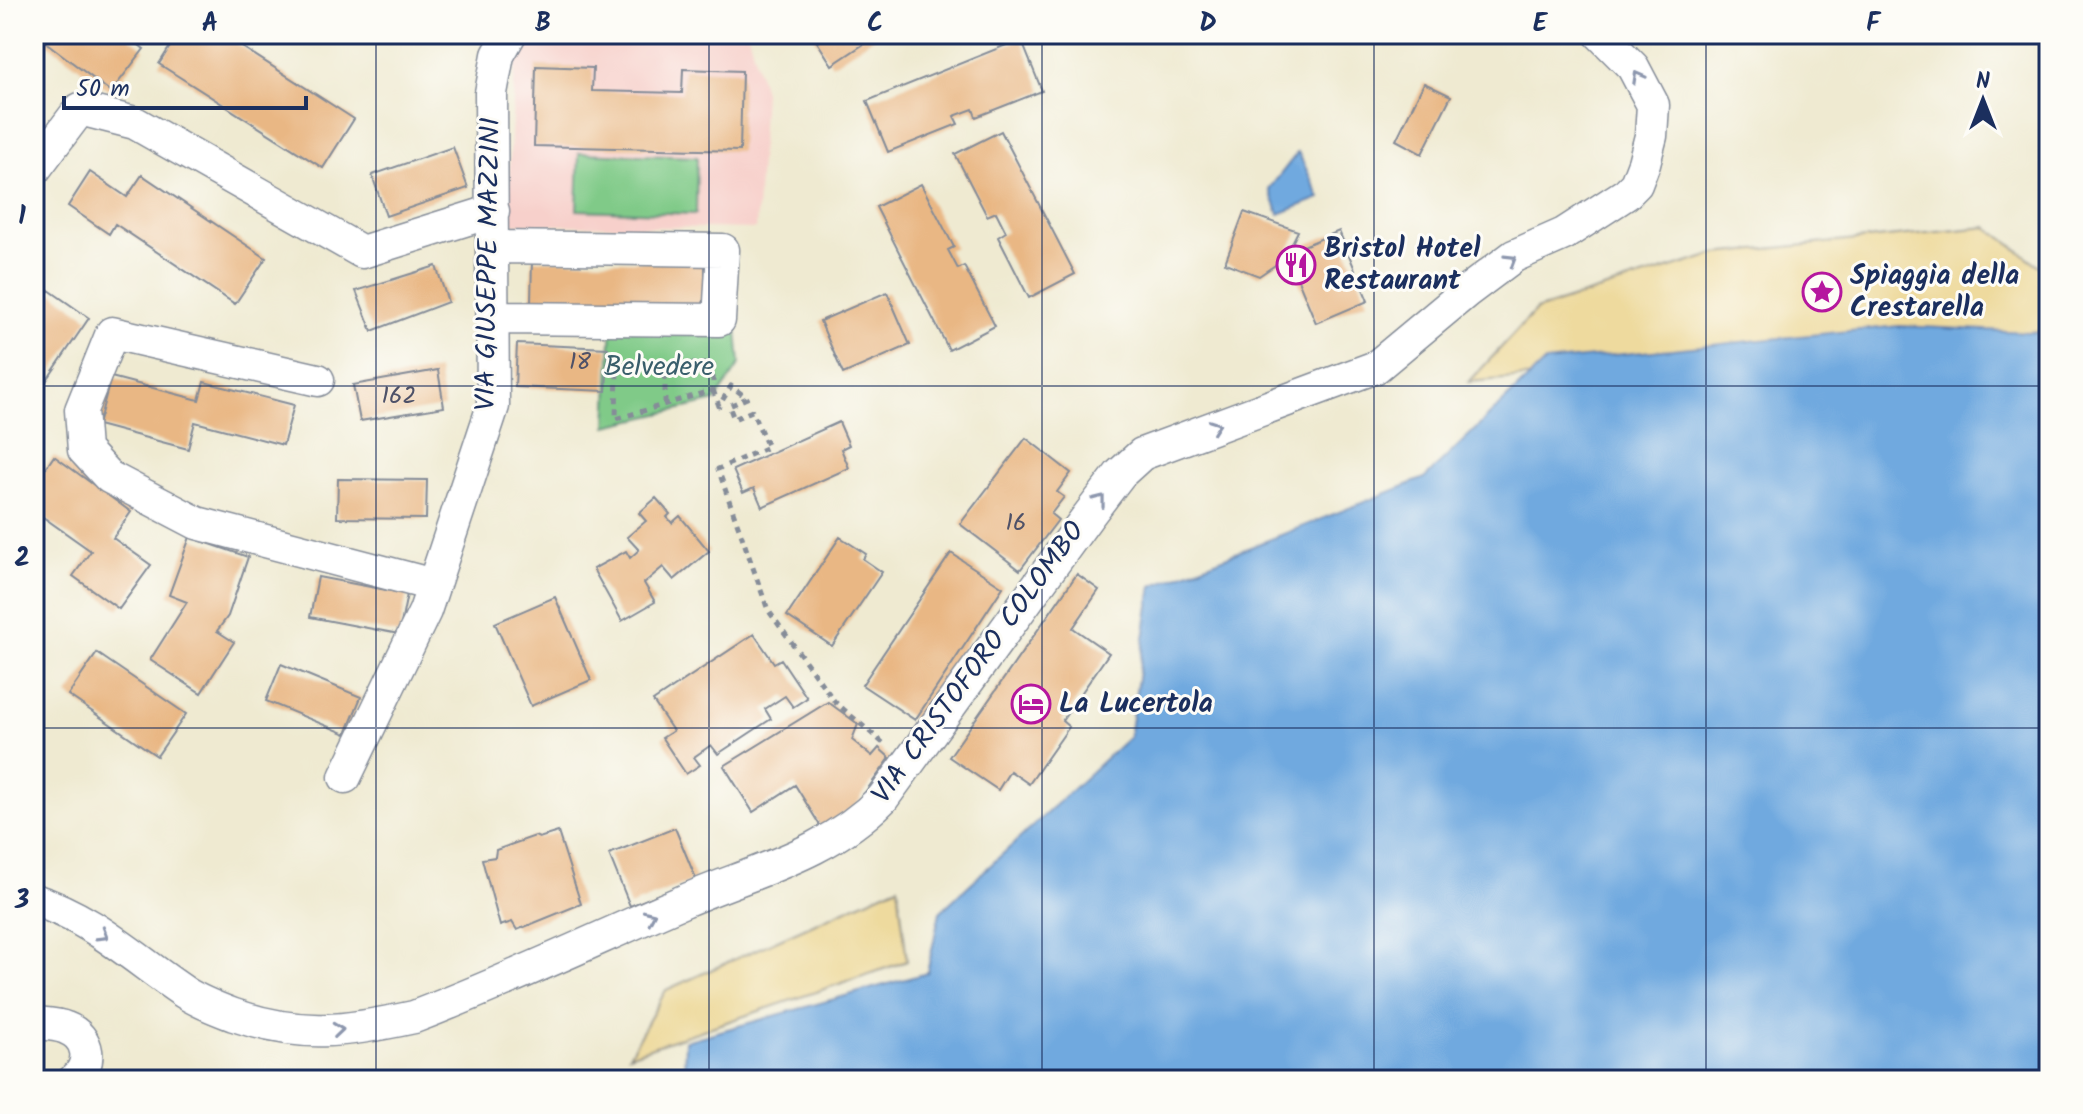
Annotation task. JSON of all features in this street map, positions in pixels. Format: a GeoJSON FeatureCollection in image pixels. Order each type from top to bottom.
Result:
{"type":"FeatureCollection","features":[{"type":"Feature","properties":{"kind":"street","name":"VIA GIUSEPPE MAZZINI"},"geometry":{"type":"LineString","coordinates":[[345,777],[425,611],[493,406],[491,93],[498,55],[510,34]]}},
{"type":"Feature","properties":{"kind":"street","name":"VIA CRISTOFORO COLOMBO"},"geometry":{"type":"LineString","coordinates":[[34,900],[54,906],[97,930],[185,993],[221,1010],[268,1026],[322,1032],[414,1017],[826,844],[867,815],[883,798],[1088,516],[1120,474],[1142,454],[1376,367],[1514,256],[1613,205],[1636,184],[1651,136],[1653,105],[1633,67],[1600,34]]}},
{"type":"Feature","properties":{"kind":"street"},"geometry":{"type":"LineString","coordinates":[[34,170],[80,109],[135,123],[362,252],[493,211]]}},
{"type":"Feature","properties":{"kind":"street"},"geometry":{"type":"LineString","coordinates":[[493,247],[723,250],[719,320],[493,318]]}},
{"type":"Feature","properties":{"kind":"street"},"geometry":{"type":"LineString","coordinates":[[318,380],[112,333],[81,410],[84,450],[109,477],[197,523],[433,585]]}},
{"type":"Feature","properties":{"kind":"street"},"geometry":{"type":"LineString","coordinates":[[34,1023],[67,1028],[80,1038],[87,1065],[74,1080]]}},
{"type":"Feature","properties":{"kind":"path"},"geometry":{"type":"LineString","coordinates":[[713,390],[616,419],[617,364],[713,364],[713,390],[719,406],[731,386],[747,398],[729,406],[734,419],[752,411],[768,447],[718,469],[768,610],[835,702],[909,764]]}},
{"type":"Feature","properties":{"kind":"path"},"geometry":{"type":"LineString","coordinates":[[665,364],[665,404]]}},
{"type":"Feature","properties":{"kind":"shaded area"},"geometry":{"type":"Polygon","coordinates":[[[517,34],[748,34],[764,92],[756,229],[506,224],[517,34]]]}},
{"type":"Feature","properties":{"kind":"green space"},"geometry":{"type":"Polygon","coordinates":[[[579,153],[697,157],[696,214],[577,210],[579,153]]]}},
{"type":"Feature","properties":{"kind":"green space","name":"Belvedere"},"geometry":{"type":"Polygon","coordinates":[[[612,320],[736,320],[740,364],[715,401],[607,426],[612,320]]]}},
{"type":"Feature","properties":{"kind":"sand","name":"Spiaggia della Crestarella"},"geometry":{"type":"Polygon","coordinates":[[[1987,227],[2049,273],[2049,330],[1469,382],[1536,310],[1716,254],[1987,227]]]}},
{"type":"Feature","properties":{"kind":"sand"},"geometry":{"type":"Polygon","coordinates":[[[898,886],[907,961],[629,1055],[666,990],[898,886]]]}},
{"type":"Feature","properties":{"kind":"water"},"geometry":{"type":"Polygon","coordinates":[[[1298,152],[1320,198],[1279,214],[1269,189],[1298,152]]]}},
{"type":"Feature","properties":{"kind":"water"},"geometry":{"type":"Polygon","coordinates":[[[1899,326],[2049,333],[2049,1080],[684,1080],[685,1041],[927,973],[940,912],[1129,737],[1152,586],[1425,478],[1545,362],[1899,326]]]}},
{"type":"Feature","properties":{"kind":"building"},"geometry":{"type":"Polygon","coordinates":[[[35,34],[125,34],[144,49],[111,92],[35,34]]]}},
{"type":"Feature","properties":{"kind":"building"},"geometry":{"type":"Polygon","coordinates":[[[178,34],[222,34],[354,119],[323,168],[159,64],[178,34]]]}},
{"type":"Feature","properties":{"kind":"building"},"geometry":{"type":"Polygon","coordinates":[[[812,34],[879,34],[832,65],[812,34]]]}},
{"type":"Feature","properties":{"kind":"building"},"geometry":{"type":"Polygon","coordinates":[[[1021,39],[1042,91],[976,117],[973,109],[954,116],[958,124],[888,152],[867,101],[1021,39]]]}},
{"type":"Feature","properties":{"kind":"building"},"geometry":{"type":"Polygon","coordinates":[[[536,66],[593,68],[592,91],[682,93],[683,69],[742,71],[740,151],[534,146],[536,66]]]}},
{"type":"Feature","properties":{"kind":"building"},"geometry":{"type":"Polygon","coordinates":[[[1424,83],[1451,96],[1422,154],[1396,140],[1424,83]]]}},
{"type":"Feature","properties":{"kind":"building"},"geometry":{"type":"Polygon","coordinates":[[[1001,131],[1075,274],[1029,298],[998,237],[1006,232],[996,212],[987,216],[955,154],[1001,131]]]}},
{"type":"Feature","properties":{"kind":"building"},"geometry":{"type":"Polygon","coordinates":[[[453,147],[468,188],[386,216],[372,175],[453,147]]]}},
{"type":"Feature","properties":{"kind":"building"},"geometry":{"type":"Polygon","coordinates":[[[90,172],[127,197],[142,175],[266,258],[235,304],[115,224],[109,234],[68,206],[90,172]]]}},
{"type":"Feature","properties":{"kind":"building"},"geometry":{"type":"Polygon","coordinates":[[[921,184],[954,247],[948,250],[958,269],[964,266],[995,326],[949,350],[876,207],[921,184]]]}},
{"type":"Feature","properties":{"kind":"building"},"geometry":{"type":"Polygon","coordinates":[[[1244,212],[1298,231],[1284,259],[1259,276],[1225,263],[1244,212]]]}},
{"type":"Feature","properties":{"kind":"building"},"geometry":{"type":"Polygon","coordinates":[[[1339,231],[1368,301],[1316,323],[1287,253],[1339,231]]]}},
{"type":"Feature","properties":{"kind":"building"},"geometry":{"type":"Polygon","coordinates":[[[532,260],[705,262],[705,305],[531,303],[532,260]]]}},
{"type":"Feature","properties":{"kind":"building"},"geometry":{"type":"Polygon","coordinates":[[[436,266],[448,302],[372,331],[356,291],[436,266]]]}},
{"type":"Feature","properties":{"kind":"building"},"geometry":{"type":"Polygon","coordinates":[[[49,290],[89,318],[36,396],[34,311],[49,290]]]}},
{"type":"Feature","properties":{"kind":"building"},"geometry":{"type":"Polygon","coordinates":[[[887,292],[910,345],[843,374],[820,321],[887,292]]]}},
{"type":"Feature","properties":{"kind":"building"},"geometry":{"type":"Polygon","coordinates":[[[517,344],[608,348],[606,391],[515,387],[517,344]]]}},
{"type":"Feature","properties":{"kind":"building"},"geometry":{"type":"Polygon","coordinates":[[[438,370],[444,407],[360,421],[353,385],[438,370]]]}},
{"type":"Feature","properties":{"kind":"building"},"geometry":{"type":"Polygon","coordinates":[[[111,377],[199,400],[204,382],[294,405],[283,445],[195,422],[188,449],[98,425],[111,377]]]}},
{"type":"Feature","properties":{"kind":"building"},"geometry":{"type":"Polygon","coordinates":[[[839,422],[849,445],[841,449],[849,468],[762,507],[754,488],[743,493],[733,470],[839,422]]]}},
{"type":"Feature","properties":{"kind":"building"},"geometry":{"type":"Polygon","coordinates":[[[1026,438],[1071,473],[1057,492],[1064,497],[1051,514],[1058,520],[1020,570],[960,524],[1026,438]]]}},
{"type":"Feature","properties":{"kind":"building"},"geometry":{"type":"Polygon","coordinates":[[[54,456],[131,512],[113,538],[151,565],[119,609],[73,576],[91,551],[40,515],[34,524],[34,466],[43,472],[54,456]]]}},
{"type":"Feature","properties":{"kind":"building"},"geometry":{"type":"Polygon","coordinates":[[[338,479],[427,480],[426,519],[337,518],[338,479]]]}},
{"type":"Feature","properties":{"kind":"building"},"geometry":{"type":"Polygon","coordinates":[[[656,498],[670,514],[667,517],[672,523],[680,516],[709,551],[674,580],[663,567],[644,583],[655,602],[622,621],[593,569],[626,551],[630,558],[639,550],[627,537],[646,521],[639,513],[656,498]]]}},
{"type":"Feature","properties":{"kind":"building"},"geometry":{"type":"Polygon","coordinates":[[[190,537],[248,557],[228,616],[217,631],[234,642],[201,693],[150,660],[187,602],[169,595],[190,537]]]}},
{"type":"Feature","properties":{"kind":"building"},"geometry":{"type":"Polygon","coordinates":[[[840,537],[866,554],[863,559],[882,572],[832,646],[787,616],[840,537]]]}},
{"type":"Feature","properties":{"kind":"building"},"geometry":{"type":"Polygon","coordinates":[[[951,553],[1003,587],[915,720],[862,685],[951,553]]]}},
{"type":"Feature","properties":{"kind":"building"},"geometry":{"type":"Polygon","coordinates":[[[1077,574],[1099,590],[1073,628],[1109,653],[1062,721],[1069,727],[1029,784],[1010,771],[998,790],[949,757],[1077,574]]]}},
{"type":"Feature","properties":{"kind":"building"},"geometry":{"type":"Polygon","coordinates":[[[318,577],[407,594],[399,634],[310,617],[318,577]]]}},
{"type":"Feature","properties":{"kind":"building"},"geometry":{"type":"Polygon","coordinates":[[[555,597],[591,680],[531,706],[495,623],[555,597]]]}},
{"type":"Feature","properties":{"kind":"building"},"geometry":{"type":"Polygon","coordinates":[[[754,634],[774,663],[781,659],[807,698],[793,707],[785,696],[765,709],[771,719],[718,754],[711,745],[694,757],[700,765],[686,774],[662,738],[673,731],[653,701],[754,634]]]}},
{"type":"Feature","properties":{"kind":"building"},"geometry":{"type":"Polygon","coordinates":[[[97,653],[186,714],[157,756],[68,695],[97,653]]]}},
{"type":"Feature","properties":{"kind":"building"},"geometry":{"type":"Polygon","coordinates":[[[281,664],[361,697],[346,734],[266,701],[281,664]]]}},
{"type":"Feature","properties":{"kind":"building"},"geometry":{"type":"Polygon","coordinates":[[[828,702],[858,724],[852,740],[872,756],[879,748],[890,758],[855,806],[821,827],[795,785],[753,812],[724,766],[828,702]]]}},
{"type":"Feature","properties":{"kind":"building"},"geometry":{"type":"Polygon","coordinates":[[[675,828],[696,879],[630,906],[609,854],[675,828]]]}},
{"type":"Feature","properties":{"kind":"building"},"geometry":{"type":"Polygon","coordinates":[[[558,832],[581,904],[517,930],[512,922],[500,926],[482,859],[495,857],[496,850],[535,836],[539,838],[558,832]]]}},
{"type":"Feature","properties":{"kind":"place","name":"Bristol Hotel Restaurant"},"geometry":{"type":"Point","coordinates":[1296,265]}},
{"type":"Feature","properties":{"kind":"place","name":"Spiaggia della Crestarella"},"geometry":{"type":"Point","coordinates":[1822,292]}},
{"type":"Feature","properties":{"kind":"place","name":"La Lucertola"},"geometry":{"type":"Point","coordinates":[1031,704]}}]}
